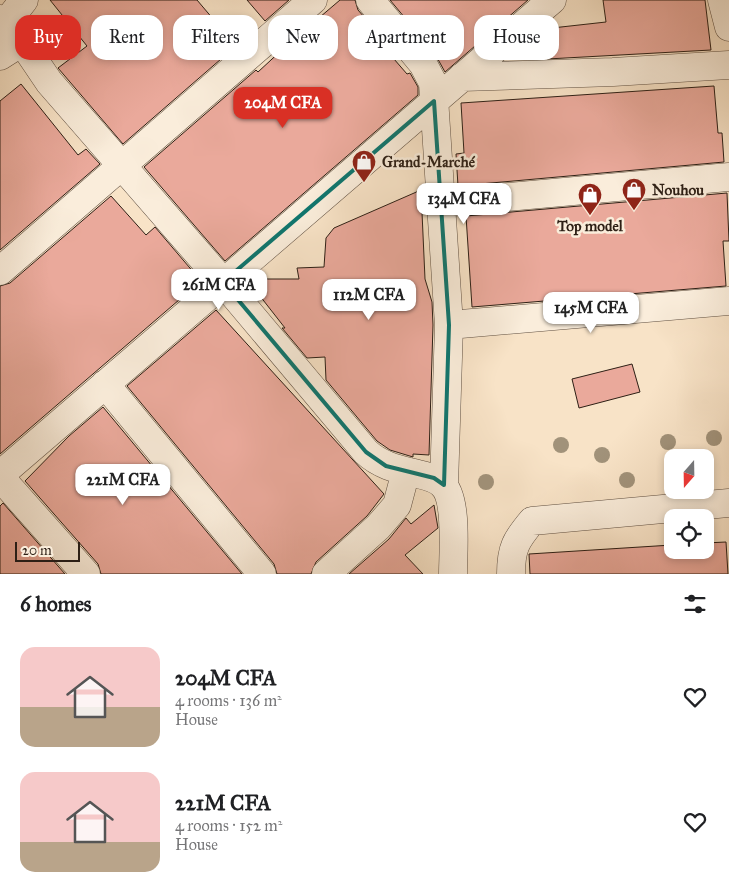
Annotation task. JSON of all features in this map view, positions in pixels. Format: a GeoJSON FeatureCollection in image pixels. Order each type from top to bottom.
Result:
{"type":"FeatureCollection","features":[{"type":"Feature","properties":{"kind":"street"},"geometry":{"type":"LineString","coordinates":[[24,0],[7,35],[223,282],[366,452],[386,466],[434,478],[444,485]]}},
{"type":"Feature","properties":{"kind":"street"},"geometry":{"type":"LineString","coordinates":[[0,271],[313,0]]}},
{"type":"Feature","properties":{"kind":"street"},"geometry":{"type":"LineString","coordinates":[[370,0],[423,64],[433,83],[449,324],[444,485],[450,497],[453,530],[453,574]]}},
{"type":"Feature","properties":{"kind":"street"},"geometry":{"type":"LineString","coordinates":[[86,574],[0,476],[104,384],[552,0]]}},
{"type":"Feature","properties":{"kind":"street"},"geometry":{"type":"LineString","coordinates":[[722,0],[729,27]]}},
{"type":"Feature","properties":{"kind":"street"},"geometry":{"type":"LineString","coordinates":[[462,76],[613,72],[729,65]]}},
{"type":"Feature","properties":{"kind":"street"},"geometry":{"type":"LineString","coordinates":[[441,203],[729,177]]}},
{"type":"Feature","properties":{"kind":"street"},"geometry":{"type":"LineString","coordinates":[[449,324],[729,301]]}},
{"type":"Feature","properties":{"kind":"street"},"geometry":{"type":"LineString","coordinates":[[104,384],[262,574]]}},
{"type":"Feature","properties":{"kind":"street"},"geometry":{"type":"LineString","coordinates":[[326,574],[378,527],[397,505],[406,471]]}},
{"type":"Feature","properties":{"kind":"street"},"geometry":{"type":"LineString","coordinates":[[511,574],[512,554],[517,538],[532,521],[729,503]]}},
{"type":"Feature","properties":{"kind":"highlighted area"},"geometry":{"type":"Polygon","coordinates":[[[434,101],[449,325],[444,485],[434,478],[386,466],[366,452],[223,282],[434,101]]]}},
{"type":"Feature","properties":{"kind":"building"},"geometry":{"type":"Polygon","coordinates":[[[50,0],[197,0],[210,15],[173,15],[173,60],[220,60],[123,144],[58,68],[69,60],[81,60],[81,51],[87,46],[81,39],[81,15],[62,15],[50,0]]]}},
{"type":"Feature","properties":{"kind":"building"},"geometry":{"type":"Polygon","coordinates":[[[247,0],[289,0],[272,15],[268,15],[268,18],[265,21],[247,0]]]}},
{"type":"Feature","properties":{"kind":"building"},"geometry":{"type":"Polygon","coordinates":[[[340,0],[355,0],[358,10],[362,15],[348,15],[348,60],[395,60],[407,74],[410,73],[418,87],[418,95],[225,261],[144,167],[256,70],[258,72],[271,60],[338,60],[338,15],[322,15],[340,0]]]}},
{"type":"Feature","properties":{"kind":"building"},"geometry":{"type":"Polygon","coordinates":[[[390,0],[528,0],[511,15],[474,15],[474,47],[464,56],[464,15],[402,15],[390,0]]]}},
{"type":"Feature","properties":{"kind":"building"},"geometry":{"type":"Polygon","coordinates":[[[603,0],[705,0],[711,50],[559,58],[559,27],[606,22],[603,0]]]}},
{"type":"Feature","properties":{"kind":"building"},"geometry":{"type":"Polygon","coordinates":[[[438,60],[459,60],[445,72],[438,60]]]}},
{"type":"Feature","properties":{"kind":"building"},"geometry":{"type":"Polygon","coordinates":[[[21,84],[78,155],[86,149],[100,164],[0,250],[0,101],[21,84]]]}},
{"type":"Feature","properties":{"kind":"building"},"geometry":{"type":"Polygon","coordinates":[[[714,86],[718,133],[722,133],[724,162],[458,186],[456,154],[464,153],[461,103],[714,86]]]}},
{"type":"Feature","properties":{"kind":"building"},"geometry":{"type":"Polygon","coordinates":[[[421,190],[425,279],[432,302],[433,325],[429,455],[413,454],[413,457],[390,450],[377,441],[326,380],[325,357],[307,358],[282,328],[285,328],[249,282],[251,279],[299,279],[297,268],[324,267],[326,238],[334,228],[421,190]]]}},
{"type":"Feature","properties":{"kind":"building"},"geometry":{"type":"Polygon","coordinates":[[[727,193],[729,241],[723,241],[726,286],[472,307],[466,216],[727,193]]]}},
{"type":"Feature","properties":{"kind":"building"},"geometry":{"type":"Polygon","coordinates":[[[111,196],[146,235],[155,227],[201,281],[0,454],[0,286],[10,283],[111,196]]]}},
{"type":"Feature","properties":{"kind":"building"},"geometry":{"type":"Polygon","coordinates":[[[216,310],[384,494],[367,516],[316,562],[311,574],[277,574],[274,564],[127,386],[216,310]]]}},
{"type":"Feature","properties":{"kind":"building"},"geometry":{"type":"Polygon","coordinates":[[[632,364],[640,392],[579,408],[572,379],[632,364]]]}},
{"type":"Feature","properties":{"kind":"building"},"geometry":{"type":"Polygon","coordinates":[[[103,407],[242,574],[101,574],[98,564],[25,481],[69,436],[103,407]]]}},
{"type":"Feature","properties":{"kind":"building"},"geometry":{"type":"Polygon","coordinates":[[[3,503],[65,574],[0,574],[0,506],[3,503]]]}},
{"type":"Feature","properties":{"kind":"building"},"geometry":{"type":"Polygon","coordinates":[[[434,505],[438,528],[405,555],[423,574],[349,574],[389,539],[406,518],[411,524],[434,505]]]}},
{"type":"Feature","properties":{"kind":"building"},"geometry":{"type":"Polygon","coordinates":[[[726,542],[728,574],[530,574],[529,554],[664,546],[664,559],[714,559],[714,543],[726,542]]]}},
{"type":"Feature","properties":{"kind":"place","name":"Grand-Marché"},"geometry":{"type":"Point","coordinates":[364,183]}},
{"type":"Feature","properties":{"kind":"place","name":"Nouhou"},"geometry":{"type":"Point","coordinates":[634,211]}},
{"type":"Feature","properties":{"kind":"place","name":"Top model"},"geometry":{"type":"Point","coordinates":[590,216]}}]}
